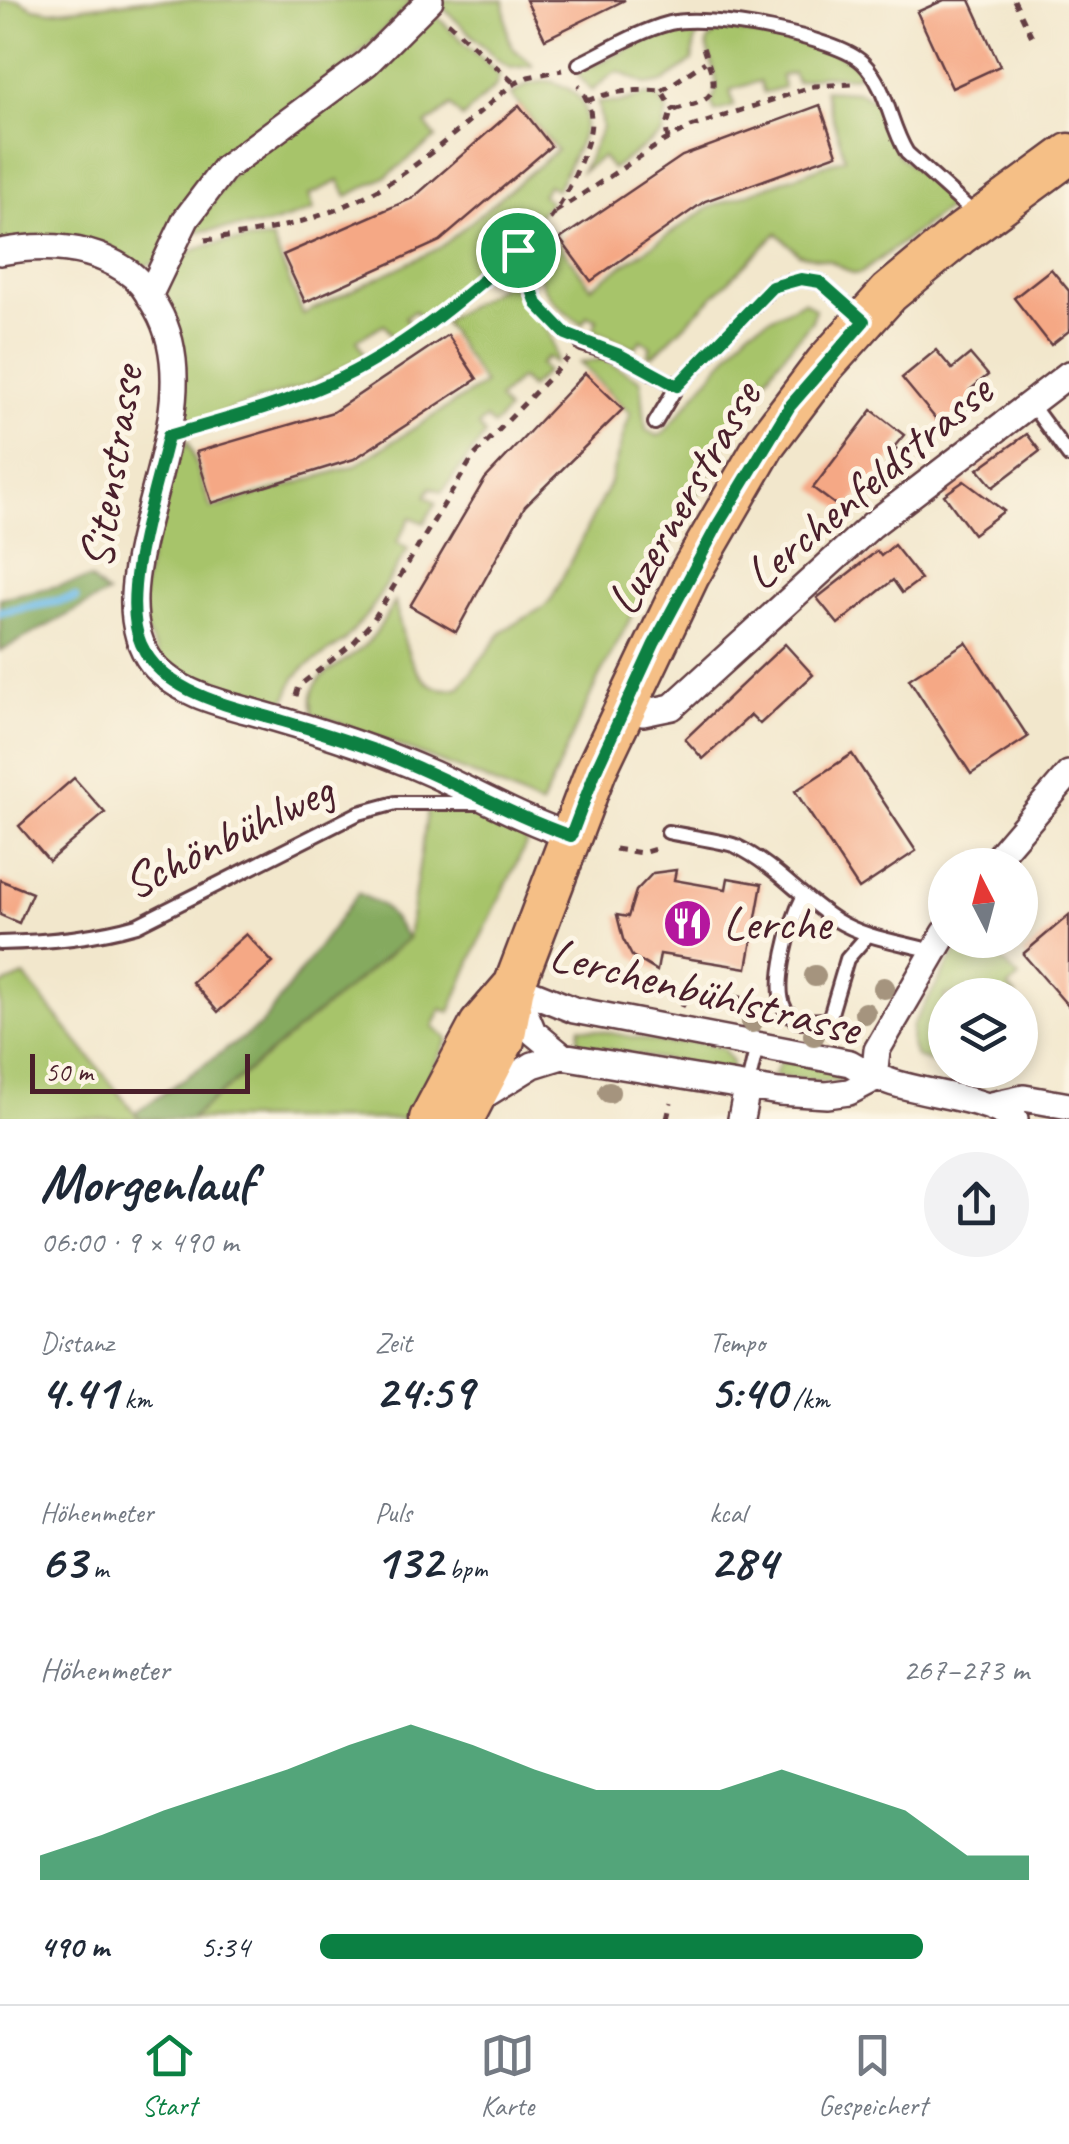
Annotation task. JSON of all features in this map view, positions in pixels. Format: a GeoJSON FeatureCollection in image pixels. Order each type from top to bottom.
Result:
{"type":"FeatureCollection","features":[{"type":"Feature","properties":{"kind":"main road","name":"Luzernerstrasse"},"geometry":{"type":"LineString","coordinates":[[469,1110],[504,1040],[514,986],[625,708],[689,575],[766,442],[825,364],[889,292],[1069,154]]}},
{"type":"Feature","properties":{"kind":"main road","name":"Luzernerstrasse"},"geometry":{"type":"LineString","coordinates":[[430,1119],[480,1025],[514,986]]}},
{"type":"Feature","properties":{"kind":"street"},"geometry":{"type":"LineString","coordinates":[[150,296],[186,220],[224,169],[367,63],[428,1]]}},
{"type":"Feature","properties":{"kind":"street","name":"Sitenstrasse"},"geometry":{"type":"LineString","coordinates":[[0,252],[64,248],[106,258],[140,280],[163,319],[172,351],[175,389],[133,611],[140,642],[154,665],[186,688],[218,702],[379,752],[528,821],[571,836]]}},
{"type":"Feature","properties":{"kind":"street","name":"Lerchenfeldstrasse"},"geometry":{"type":"LineString","coordinates":[[625,708],[642,712],[672,707],[872,524],[1069,374]]}},
{"type":"Feature","properties":{"kind":"street"},"geometry":{"type":"LineString","coordinates":[[1006,848],[1069,774]]}},
{"type":"Feature","properties":{"kind":"street"},"geometry":{"type":"LineString","coordinates":[[874,1079],[877,1050],[930,958]]}},
{"type":"Feature","properties":{"kind":"street"},"geometry":{"type":"LineString","coordinates":[[469,1110],[519,1072],[562,1056],[533,1032],[514,986]]}},
{"type":"Feature","properties":{"kind":"street","name":"Lerchenbühlstrasse"},"geometry":{"type":"LineString","coordinates":[[514,986],[574,1010],[850,1063],[874,1079],[992,1105],[1015,1119]]}},
{"type":"Feature","properties":{"kind":"street","name":"Lerchenbühlstrasse"},"geometry":{"type":"LineString","coordinates":[[562,1056],[747,1088],[827,1094],[849,1092],[874,1079]]}},
{"type":"Feature","properties":{"kind":"street"},"geometry":{"type":"LineString","coordinates":[[741,1119],[747,1088]]}},
{"type":"Feature","properties":{"kind":"street","name":"Lerchenbühlstrasse"},"geometry":{"type":"LineString","coordinates":[[992,1105],[1024,1098],[1069,1106]]}},
{"type":"Feature","properties":{"kind":"lane"},"geometry":{"type":"LineString","coordinates":[[579,64],[669,23],[693,20],[801,38],[846,51],[863,63],[880,88],[906,152],[980,219]]}},
{"type":"Feature","properties":{"kind":"lane"},"geometry":{"type":"LineString","coordinates":[[655,424],[677,386],[772,287],[801,279],[820,282],[864,321]]}},
{"type":"Feature","properties":{"kind":"lane"},"geometry":{"type":"LineString","coordinates":[[582,344],[620,355],[677,386]]}},
{"type":"Feature","properties":{"kind":"lane"},"geometry":{"type":"LineString","coordinates":[[1030,403],[1069,456]]}},
{"type":"Feature","properties":{"kind":"lane","name":"Schönbühlweg"},"geometry":{"type":"LineString","coordinates":[[0,942],[48,942],[107,934],[137,924],[359,813],[396,804],[489,801]]}},
{"type":"Feature","properties":{"kind":"lane"},"geometry":{"type":"LineString","coordinates":[[668,832],[731,844],[774,868],[802,897],[868,935],[928,941]]}},
{"type":"Feature","properties":{"kind":"lane"},"geometry":{"type":"LineString","coordinates":[[802,897],[790,930],[780,980],[784,1007],[797,1020],[829,1020],[847,959],[868,935]]}},
{"type":"Feature","properties":{"kind":"lane"},"geometry":{"type":"LineString","coordinates":[[747,1088],[757,1046]]}},
{"type":"Feature","properties":{"kind":"path"},"geometry":{"type":"LineString","coordinates":[[1014,0],[1035,43]]}},
{"type":"Feature","properties":{"kind":"path"},"geometry":{"type":"LineString","coordinates":[[428,1],[515,84]]}},
{"type":"Feature","properties":{"kind":"path"},"geometry":{"type":"LineString","coordinates":[[668,139],[667,120],[674,110],[711,94],[714,85],[702,44],[714,22]]}},
{"type":"Feature","properties":{"kind":"path"},"geometry":{"type":"LineString","coordinates":[[587,101],[599,96],[662,91],[706,62]]}},
{"type":"Feature","properties":{"kind":"path"},"geometry":{"type":"LineString","coordinates":[[176,243],[270,232],[304,222],[389,183],[515,84],[579,64]]}},
{"type":"Feature","properties":{"kind":"path"},"geometry":{"type":"LineString","coordinates":[[168,436],[334,382],[404,340],[470,292],[538,234],[570,188],[593,128],[593,113],[580,87],[560,71]]}},
{"type":"Feature","properties":{"kind":"path"},"geometry":{"type":"LineString","coordinates":[[553,214],[691,127],[814,86],[845,83],[880,88]]}},
{"type":"Feature","properties":{"kind":"path"},"geometry":{"type":"LineString","coordinates":[[662,91],[674,110]]}},
{"type":"Feature","properties":{"kind":"path"},"geometry":{"type":"LineString","coordinates":[[287,722],[300,686],[352,644],[372,622],[473,457],[582,344],[566,334],[537,304],[518,250]]}},
{"type":"Feature","properties":{"kind":"path"},"geometry":{"type":"LineString","coordinates":[[615,849],[642,853],[658,849],[668,832]]}},
{"type":"Feature","properties":{"kind":"path"},"geometry":{"type":"LineString","coordinates":[[678,1014],[691,989],[784,1007]]}},
{"type":"Feature","properties":{"kind":"green space"},"geometry":{"type":"Polygon","coordinates":[[[0,0],[18,0],[52,11],[145,0],[414,0],[348,65],[226,151],[204,177],[157,262],[138,268],[0,246],[0,0]]]}},
{"type":"Feature","properties":{"kind":"green space"},"geometry":{"type":"Polygon","coordinates":[[[442,0],[504,0],[512,45],[533,66],[510,68],[499,61],[443,8],[442,0]]]}},
{"type":"Feature","properties":{"kind":"green space"},"geometry":{"type":"Polygon","coordinates":[[[428,14],[435,15],[499,75],[496,86],[462,118],[451,106],[426,125],[436,138],[387,176],[347,196],[339,181],[309,195],[314,210],[268,225],[190,232],[236,170],[428,14]]]}},
{"type":"Feature","properties":{"kind":"green space"},"geometry":{"type":"Polygon","coordinates":[[[703,26],[695,41],[692,61],[664,82],[647,85],[618,72],[592,91],[578,76],[579,72],[657,35],[703,26]]]}},
{"type":"Feature","properties":{"kind":"green space"},"geometry":{"type":"Polygon","coordinates":[[[718,28],[834,52],[858,66],[860,73],[854,77],[821,75],[797,82],[793,73],[781,76],[784,87],[764,93],[760,81],[730,90],[734,106],[715,112],[711,102],[716,80],[707,43],[718,28]]]}},
{"type":"Feature","properties":{"kind":"green space"},"geometry":{"type":"Polygon","coordinates":[[[549,81],[569,89],[581,100],[584,128],[557,190],[548,185],[542,195],[550,201],[529,228],[496,257],[489,249],[480,256],[486,265],[421,319],[415,311],[405,317],[410,326],[392,337],[384,324],[357,340],[365,356],[311,384],[186,424],[182,422],[165,304],[170,276],[183,258],[211,245],[272,239],[303,314],[441,247],[557,150],[511,95],[529,84],[549,81]]]}},
{"type":"Feature","properties":{"kind":"green space"},"geometry":{"type":"Polygon","coordinates":[[[824,90],[858,92],[875,101],[899,156],[939,189],[948,208],[861,273],[854,274],[830,261],[799,254],[777,233],[654,355],[648,355],[651,346],[641,340],[635,348],[593,330],[597,319],[587,316],[582,324],[549,295],[542,284],[539,261],[550,232],[591,287],[708,208],[845,158],[824,90]]]}},
{"type":"Feature","properties":{"kind":"green space"},"geometry":{"type":"Polygon","coordinates":[[[646,95],[659,98],[667,110],[662,134],[612,169],[602,157],[582,171],[602,128],[598,102],[620,103],[646,95]]]}},
{"type":"Feature","properties":{"kind":"green space"},"geometry":{"type":"Polygon","coordinates":[[[505,284],[523,296],[540,318],[552,342],[555,363],[547,357],[540,364],[546,372],[530,388],[520,378],[498,399],[507,411],[493,426],[486,418],[478,426],[485,435],[442,492],[431,487],[426,496],[436,503],[424,523],[411,517],[397,542],[408,549],[370,611],[343,642],[295,678],[280,713],[179,676],[161,660],[145,629],[142,594],[166,478],[188,441],[211,509],[354,466],[484,384],[443,321],[505,284]]]}},
{"type":"Feature","properties":{"kind":"green space"},"geometry":{"type":"Polygon","coordinates":[[[804,301],[815,309],[812,321],[740,415],[597,681],[541,806],[477,776],[329,719],[314,717],[313,690],[319,681],[368,642],[395,602],[412,662],[430,684],[443,689],[460,687],[504,630],[544,607],[552,598],[609,485],[630,413],[580,363],[602,359],[641,380],[646,430],[657,436],[663,434],[749,329],[804,301]]]}},
{"type":"Feature","properties":{"kind":"green space"},"geometry":{"type":"Polygon","coordinates":[[[90,579],[107,594],[0,651],[0,598],[90,579]]]}},
{"type":"Feature","properties":{"kind":"green space"},"geometry":{"type":"Polygon","coordinates":[[[428,807],[470,810],[501,818],[511,823],[508,829],[513,832],[517,828],[525,835],[526,844],[450,1012],[441,1009],[433,1027],[448,1039],[409,1119],[190,1119],[408,938],[428,807]]]}},
{"type":"Feature","properties":{"kind":"green space"},"geometry":{"type":"Polygon","coordinates":[[[358,893],[383,906],[408,938],[190,1119],[140,1119],[135,1113],[261,1025],[358,893]]]}},
{"type":"Feature","properties":{"kind":"green space"},"geometry":{"type":"Polygon","coordinates":[[[952,958],[1000,958],[1019,978],[940,978],[952,958]]]}},
{"type":"Feature","properties":{"kind":"green space"},"geometry":{"type":"Polygon","coordinates":[[[24,976],[140,1119],[0,1119],[0,986],[24,976]]]}},
{"type":"Feature","properties":{"kind":"green space"},"geometry":{"type":"Polygon","coordinates":[[[928,999],[928,1061],[916,1057],[911,1042],[912,1026],[928,999]]]}},
{"type":"Feature","properties":{"kind":"green space"},"geometry":{"type":"Polygon","coordinates":[[[580,1027],[669,1044],[690,1041],[723,1048],[732,1062],[731,1072],[577,1044],[580,1027]]]}},
{"type":"Feature","properties":{"kind":"green space"},"geometry":{"type":"Polygon","coordinates":[[[797,1057],[851,1077],[829,1082],[773,1076],[781,1061],[797,1057]]]}},
{"type":"Feature","properties":{"kind":"building"},"geometry":{"type":"Polygon","coordinates":[[[526,0],[625,0],[545,39],[526,0]]]}},
{"type":"Feature","properties":{"kind":"building"},"geometry":{"type":"Polygon","coordinates":[[[944,0],[970,0],[1000,66],[952,88],[917,12],[944,0]]]}},
{"type":"Feature","properties":{"kind":"building"},"geometry":{"type":"Polygon","coordinates":[[[519,105],[551,146],[440,241],[305,302],[283,255],[413,198],[519,105]]]}},
{"type":"Feature","properties":{"kind":"building"},"geometry":{"type":"Polygon","coordinates":[[[820,105],[837,154],[705,201],[591,281],[560,239],[682,156],[820,105]]]}},
{"type":"Feature","properties":{"kind":"building"},"geometry":{"type":"Polygon","coordinates":[[[1051,269],[1069,291],[1069,331],[1051,345],[1014,298],[1051,269]]]}},
{"type":"Feature","properties":{"kind":"building"},"geometry":{"type":"Polygon","coordinates":[[[448,335],[477,379],[354,459],[212,503],[196,452],[333,412],[448,335]]]}},
{"type":"Feature","properties":{"kind":"building"},"geometry":{"type":"Polygon","coordinates":[[[936,350],[952,369],[970,354],[988,375],[970,390],[979,401],[945,430],[902,378],[936,350]]]}},
{"type":"Feature","properties":{"kind":"building"},"geometry":{"type":"Polygon","coordinates":[[[585,373],[623,409],[525,506],[456,632],[410,606],[485,479],[585,373]]]}},
{"type":"Feature","properties":{"kind":"building"},"geometry":{"type":"Polygon","coordinates":[[[872,410],[904,435],[894,447],[898,450],[845,512],[813,488],[872,410]]]}},
{"type":"Feature","properties":{"kind":"building"},"geometry":{"type":"Polygon","coordinates":[[[1027,434],[1040,451],[993,487],[978,469],[1027,434]]]}},
{"type":"Feature","properties":{"kind":"building"},"geometry":{"type":"Polygon","coordinates":[[[964,481],[1004,511],[973,534],[944,495],[964,481]]]}},
{"type":"Feature","properties":{"kind":"building"},"geometry":{"type":"Polygon","coordinates":[[[894,545],[921,579],[902,593],[893,580],[838,624],[817,598],[877,551],[881,556],[894,545]]]}},
{"type":"Feature","properties":{"kind":"building"},"geometry":{"type":"Polygon","coordinates":[[[966,642],[1028,737],[971,774],[909,679],[966,642]]]}},
{"type":"Feature","properties":{"kind":"building"},"geometry":{"type":"Polygon","coordinates":[[[785,644],[813,675],[760,724],[751,715],[703,759],[685,739],[785,644]]]}},
{"type":"Feature","properties":{"kind":"building"},"geometry":{"type":"Polygon","coordinates":[[[852,754],[916,851],[859,889],[795,791],[852,754]]]}},
{"type":"Feature","properties":{"kind":"building"},"geometry":{"type":"Polygon","coordinates":[[[74,778],[105,813],[49,861],[19,826],[74,778]]]}},
{"type":"Feature","properties":{"kind":"building","name":"Lerche"},"geometry":{"type":"Polygon","coordinates":[[[676,870],[674,880],[726,889],[728,878],[762,884],[747,968],[660,954],[657,971],[632,956],[617,915],[628,917],[636,891],[653,873],[676,870]]]}},
{"type":"Feature","properties":{"kind":"building"},"geometry":{"type":"Polygon","coordinates":[[[0,880],[32,893],[19,923],[0,915],[0,880]]]}},
{"type":"Feature","properties":{"kind":"building"},"geometry":{"type":"Polygon","coordinates":[[[1069,915],[1069,1007],[1026,958],[1038,958],[1038,941],[1069,915]]]}},
{"type":"Feature","properties":{"kind":"building"},"geometry":{"type":"Polygon","coordinates":[[[246,934],[273,963],[218,1012],[192,982],[246,934]]]}},
{"type":"Feature","properties":{"kind":"waterway"},"geometry":{"type":"LineString","coordinates":[[0,612],[75,598]]}},
{"type":"Feature","properties":{"kind":"place","name":"Lerche"},"geometry":{"type":"Point","coordinates":[688,923]}},
{"type":"Feature","properties":{"kind":"route"},"geometry":{"type":"LineString","coordinates":[[518,250],[537,304],[566,334],[582,344],[620,355],[677,386],[772,287],[801,279],[820,282],[864,321],[790,406],[689,575],[596,770],[571,836],[528,821],[379,752],[218,702],[186,688],[162,673],[146,654],[133,611],[140,557],[168,436],[334,382],[404,340],[470,292],[518,250]]}}]}
